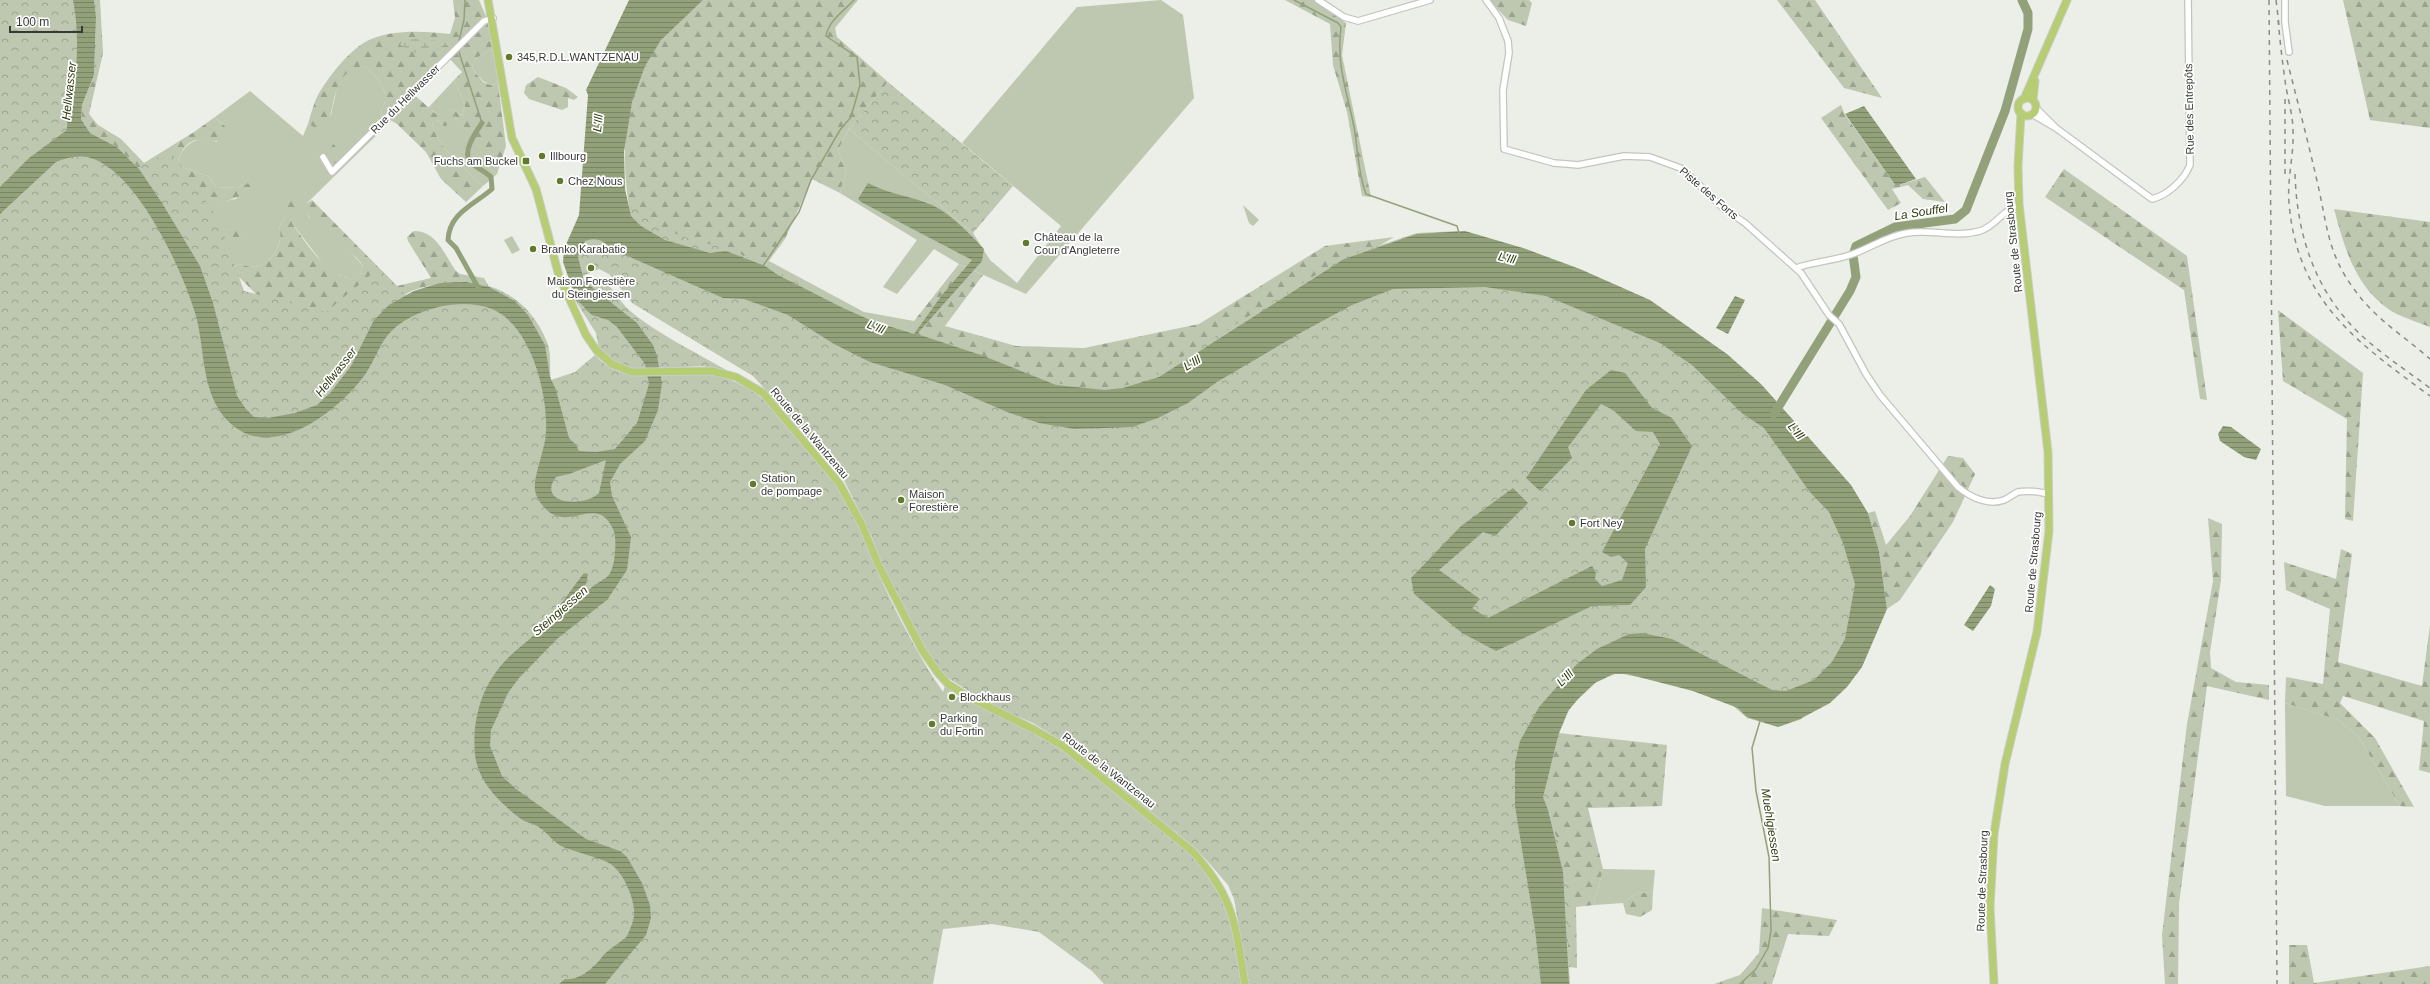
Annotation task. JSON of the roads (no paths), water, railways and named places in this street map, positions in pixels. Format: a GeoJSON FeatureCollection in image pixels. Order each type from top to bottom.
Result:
{"type":"FeatureCollection","features":[{"type":"Feature","properties":{"kind":"main road","name":"Route de la Wantzenau"},"geometry":{"type":"LineString","coordinates":[[488,0],[493,18],[510,132],[536,189],[559,276],[590,342],[601,356],[617,367],[632,372],[645,373],[702,370],[725,374],[755,388],[770,400],[839,483],[862,525],[878,564],[919,644],[938,673],[948,684],[967,696],[1033,728],[1063,746],[1192,851],[1210,871],[1227,898],[1234,920],[1245,984]]}},
{"type":"Feature","properties":{"kind":"main road"},"geometry":{"type":"LineString","coordinates":[[2030,115],[2021,113],[2019,104],[2024,99],[2067,0]]}},
{"type":"Feature","properties":{"kind":"main road"},"geometry":{"type":"LineString","coordinates":[[2020,138],[2030,115],[2036,108],[2033,100],[2037,67]]}},
{"type":"Feature","properties":{"kind":"main road"},"geometry":{"type":"LineString","coordinates":[[2024,99],[2033,100]]}},
{"type":"Feature","properties":{"kind":"main road","name":"Route de Strasbourg"},"geometry":{"type":"LineString","coordinates":[[1994,984],[1990,907],[1994,834],[2005,764],[2039,622],[2046,567],[2049,494],[2046,430],[2019,204],[2021,113]]}},
{"type":"Feature","properties":{"kind":"street"},"geometry":{"type":"LineString","coordinates":[[1318,0],[1344,17],[1358,21],[1430,0]]}},
{"type":"Feature","properties":{"kind":"street","name":"Piste des Forts"},"geometry":{"type":"LineString","coordinates":[[1486,0],[1499,18],[1508,41],[1509,53],[1503,90],[1504,149],[1554,163],[1578,165],[1624,156],[1650,157],[1674,164],[1690,174],[1723,208],[1744,223],[1796,268],[1809,282],[1834,319],[1880,395],[1964,492],[1979,499],[1994,502],[2004,500],[2016,493],[2049,494]]}},
{"type":"Feature","properties":{"kind":"street","name":"Rue des Entrepôts"},"geometry":{"type":"LineString","coordinates":[[2036,108],[2056,128],[2152,199],[2160,197],[2186,176],[2190,164],[2188,0]]}},
{"type":"Feature","properties":{"kind":"street"},"geometry":{"type":"LineString","coordinates":[[2285,0],[2285,22],[2289,52]]}},
{"type":"Feature","properties":{"kind":"street","name":"Rue du Hellwasser"},"geometry":{"type":"LineString","coordinates":[[323,157],[332,172],[484,21],[493,18]]}},
{"type":"Feature","properties":{"kind":"street","name":"Rue des Entrepôts"},"geometry":{"type":"LineString","coordinates":[[2030,115],[2056,128]]}},
{"type":"Feature","properties":{"kind":"street"},"geometry":{"type":"LineString","coordinates":[[1796,268],[1853,254],[1893,236],[1906,233],[1930,232],[1961,234],[1981,231],[1996,222],[2010,208],[2019,204]]}},
{"type":"Feature","properties":{"kind":"water"},"geometry":{"type":"Polygon","coordinates":[[[73,0],[94,0],[96,17],[94,75],[82,105],[81,119],[90,133],[117,147],[139,169],[162,203],[200,266],[213,303],[237,396],[254,417],[268,418],[295,413],[317,405],[331,392],[351,366],[374,320],[389,305],[414,291],[440,283],[466,282],[489,287],[515,301],[528,315],[545,345],[550,377],[556,390],[569,438],[576,445],[579,451],[596,452],[615,449],[637,423],[649,384],[645,364],[617,327],[608,320],[592,315],[576,299],[563,262],[564,249],[579,215],[588,95],[586,90],[629,0],[703,0],[661,40],[645,66],[632,102],[624,152],[625,189],[631,216],[641,226],[665,240],[710,253],[726,251],[765,266],[778,275],[843,308],[873,321],[914,334],[942,295],[972,260],[861,202],[858,199],[868,183],[883,190],[924,202],[939,209],[953,219],[984,249],[982,261],[917,334],[981,355],[1056,385],[1105,390],[1123,388],[1159,377],[1344,259],[1417,234],[1465,231],[1523,248],[1580,269],[1650,300],[1727,354],[1761,384],[1851,485],[1868,513],[1879,551],[1887,609],[1862,667],[1847,687],[1830,703],[1800,719],[1778,727],[1747,717],[1738,708],[1693,691],[1627,674],[1613,674],[1595,683],[1578,699],[1568,711],[1559,733],[1543,797],[1548,810],[1563,872],[1569,984],[1541,984],[1535,929],[1515,806],[1515,763],[1520,741],[1539,707],[1577,664],[1597,649],[1629,634],[1642,633],[1672,639],[1772,690],[1786,691],[1814,680],[1832,662],[1845,639],[1855,584],[1843,543],[1829,512],[1809,491],[1764,428],[1743,414],[1692,365],[1660,343],[1546,296],[1485,287],[1393,289],[1352,305],[1302,332],[1217,382],[1188,403],[1158,418],[1132,427],[1075,429],[1039,423],[1007,412],[945,385],[870,362],[834,344],[788,315],[744,299],[723,298],[614,250],[601,241],[594,239],[585,241],[578,257],[584,281],[637,323],[653,345],[657,356],[662,383],[658,410],[645,441],[620,464],[610,482],[612,496],[631,537],[627,570],[607,600],[558,638],[518,679],[508,693],[491,730],[490,746],[502,776],[516,789],[586,839],[620,851],[627,857],[642,883],[650,905],[651,918],[646,935],[605,984],[559,984],[565,979],[581,976],[595,965],[609,950],[626,938],[634,916],[634,910],[632,897],[629,890],[614,866],[592,856],[563,847],[538,826],[521,819],[498,799],[485,783],[480,774],[475,755],[475,729],[480,704],[484,692],[497,670],[510,656],[531,638],[557,610],[584,573],[588,574],[586,584],[549,623],[552,625],[586,592],[609,575],[614,562],[614,533],[609,522],[603,516],[595,513],[571,517],[554,515],[546,509],[537,498],[535,484],[544,445],[546,415],[544,396],[533,358],[514,325],[501,314],[486,307],[475,305],[463,304],[440,307],[417,314],[397,326],[385,338],[366,373],[349,394],[317,420],[299,430],[280,436],[261,437],[243,432],[227,420],[212,397],[205,370],[196,316],[190,297],[170,251],[143,204],[127,184],[111,169],[89,157],[75,157],[60,160],[0,214],[0,187],[29,158],[67,130],[77,58],[75,9],[73,0]],[[606,460],[569,474],[556,477],[551,486],[552,493],[557,498],[564,501],[583,501],[592,498],[599,493],[606,460]]]}},
{"type":"Feature","properties":{"kind":"water"},"geometry":{"type":"Polygon","coordinates":[[[1864,106],[1916,179],[1896,186],[1845,114],[1864,106]]]}},
{"type":"Feature","properties":{"kind":"water"},"geometry":{"type":"Polygon","coordinates":[[[1735,296],[1745,300],[1728,334],[1716,328],[1735,296]]]}},
{"type":"Feature","properties":{"kind":"water"},"geometry":{"type":"Polygon","coordinates":[[[1611,370],[1625,373],[1652,408],[1672,418],[1692,446],[1645,549],[1646,587],[1630,605],[1592,606],[1496,651],[1462,633],[1414,594],[1411,578],[1461,526],[1513,488],[1528,503],[1495,536],[1483,532],[1439,570],[1480,599],[1472,608],[1488,618],[1592,566],[1596,573],[1595,579],[1602,586],[1622,580],[1628,563],[1619,555],[1611,557],[1602,552],[1660,444],[1653,432],[1636,431],[1613,410],[1601,404],[1568,447],[1572,458],[1540,491],[1526,478],[1586,390],[1611,370]]]}},
{"type":"Feature","properties":{"kind":"water"},"geometry":{"type":"Polygon","coordinates":[[[2223,426],[2231,427],[2261,449],[2256,460],[2244,457],[2220,441],[2218,434],[2223,426]]]}},
{"type":"Feature","properties":{"kind":"water"},"geometry":{"type":"Polygon","coordinates":[[[1990,585],[1995,589],[1991,606],[1973,631],[1964,625],[1990,585]]]}},
{"type":"Feature","properties":{"kind":"waterway"},"geometry":{"type":"LineString","coordinates":[[458,45],[464,20],[465,0]]}},
{"type":"Feature","properties":{"kind":"waterway"},"geometry":{"type":"LineString","coordinates":[[763,266],[799,212],[811,180],[840,130],[851,117],[860,85],[857,57],[826,36],[833,21],[854,0]]}},
{"type":"Feature","properties":{"kind":"waterway"},"geometry":{"type":"LineString","coordinates":[[1294,0],[1338,23],[1341,27],[1341,66],[1354,127],[1361,178],[1366,194],[1457,226],[1459,233]]}},
{"type":"Feature","properties":{"kind":"waterway","name":"La Souffel"},"geometry":{"type":"LineString","coordinates":[[1774,414],[1850,291],[1856,277],[1853,255],[1856,246],[1895,227],[1955,219],[1966,210],[2005,111],[2028,29],[2028,13],[2022,0]]}},
{"type":"Feature","properties":{"kind":"waterway"},"geometry":{"type":"LineString","coordinates":[[458,49],[482,123]]}},
{"type":"Feature","properties":{"kind":"waterway"},"geometry":{"type":"LineString","coordinates":[[479,289],[456,248],[448,240],[449,231],[458,216],[492,189],[491,177],[472,164],[468,158],[469,147],[476,131],[482,123]]}},
{"type":"Feature","properties":{"kind":"waterway","name":"Muehlgiessen"},"geometry":{"type":"LineString","coordinates":[[1740,984],[1756,969],[1768,948],[1771,931],[1769,857],[1756,791],[1752,748],[1760,721]]}},
{"type":"Feature","properties":{"kind":"railway"},"geometry":{"type":"LineString","coordinates":[[2269,0],[2277,984]]}},
{"type":"Feature","properties":{"kind":"railway"},"geometry":{"type":"LineString","coordinates":[[2276,0],[2279,25]]}},
{"type":"Feature","properties":{"kind":"railway"},"geometry":{"type":"LineString","coordinates":[[2278,20],[2284,72],[2293,125],[2293,149],[2289,185],[2289,203],[2294,237],[2304,267],[2318,293],[2336,316],[2356,337],[2404,377],[2430,396]]}},
{"type":"Feature","properties":{"kind":"railway"},"geometry":{"type":"LineString","coordinates":[[2287,60],[2314,166],[2329,237],[2338,263],[2354,289],[2371,309],[2430,359]]}},
{"type":"Feature","properties":{"kind":"railway"},"geometry":{"type":"LineString","coordinates":[[2285,99],[2285,179]]}},
{"type":"Feature","properties":{"kind":"railway"},"geometry":{"type":"LineString","coordinates":[[2295,174],[2300,219],[2305,241],[2312,262],[2332,301],[2362,336],[2430,388]]}},
{"type":"Feature","properties":{"kind":"place","name":"345,R.D.L.WANTZENAU"},"geometry":{"type":"Point","coordinates":[509,57]}},
{"type":"Feature","properties":{"kind":"place","name":"Illbourg"},"geometry":{"type":"Point","coordinates":[542,156]}},
{"type":"Feature","properties":{"kind":"place","name":"Fuchs am Buckel"},"geometry":{"type":"Point","coordinates":[526,161]}},
{"type":"Feature","properties":{"kind":"place","name":"Chez Nous"},"geometry":{"type":"Point","coordinates":[560,181]}},
{"type":"Feature","properties":{"kind":"place","name":"Château de la Cour d'Angleterre"},"geometry":{"type":"Point","coordinates":[1026,243]}},
{"type":"Feature","properties":{"kind":"place","name":"Branko Karabatic"},"geometry":{"type":"Point","coordinates":[533,249]}},
{"type":"Feature","properties":{"kind":"place","name":"Maison Forestière du Steingiessen"},"geometry":{"type":"Point","coordinates":[591,268]}},
{"type":"Feature","properties":{"kind":"place","name":"Station de pompage"},"geometry":{"type":"Point","coordinates":[753,484]}},
{"type":"Feature","properties":{"kind":"place","name":"Maison Forestière"},"geometry":{"type":"Point","coordinates":[901,500]}},
{"type":"Feature","properties":{"kind":"place","name":"Fort Ney"},"geometry":{"type":"Point","coordinates":[1572,523]}},
{"type":"Feature","properties":{"kind":"place","name":"Blockhaus"},"geometry":{"type":"Point","coordinates":[952,697]}},
{"type":"Feature","properties":{"kind":"place","name":"Parking du Fortin"},"geometry":{"type":"Point","coordinates":[932,724]}},
{"type":"Feature","properties":{"kind":"water label","name":"Hellwasser"},"geometry":{"type":"Point","coordinates":[69,91]}},
{"type":"Feature","properties":{"kind":"water label","name":"L'Ill"},"geometry":{"type":"Point","coordinates":[598,123]}},
{"type":"Feature","properties":{"kind":"water label","name":"L'Ill"},"geometry":{"type":"Point","coordinates":[1507,258]}},
{"type":"Feature","properties":{"kind":"water label","name":"L'Ill"},"geometry":{"type":"Point","coordinates":[876,327]}},
{"type":"Feature","properties":{"kind":"water label","name":"L'Ill"},"geometry":{"type":"Point","coordinates":[1192,363]}},
{"type":"Feature","properties":{"kind":"water label","name":"Hellwasser"},"geometry":{"type":"Point","coordinates":[336,372]}},
{"type":"Feature","properties":{"kind":"water label","name":"L'Ill"},"geometry":{"type":"Point","coordinates":[1796,431]}},
{"type":"Feature","properties":{"kind":"water label","name":"Steingiessen"},"geometry":{"type":"Point","coordinates":[560,611]}},
{"type":"Feature","properties":{"kind":"water label","name":"L'Ill"},"geometry":{"type":"Point","coordinates":[1565,678]}}]}
